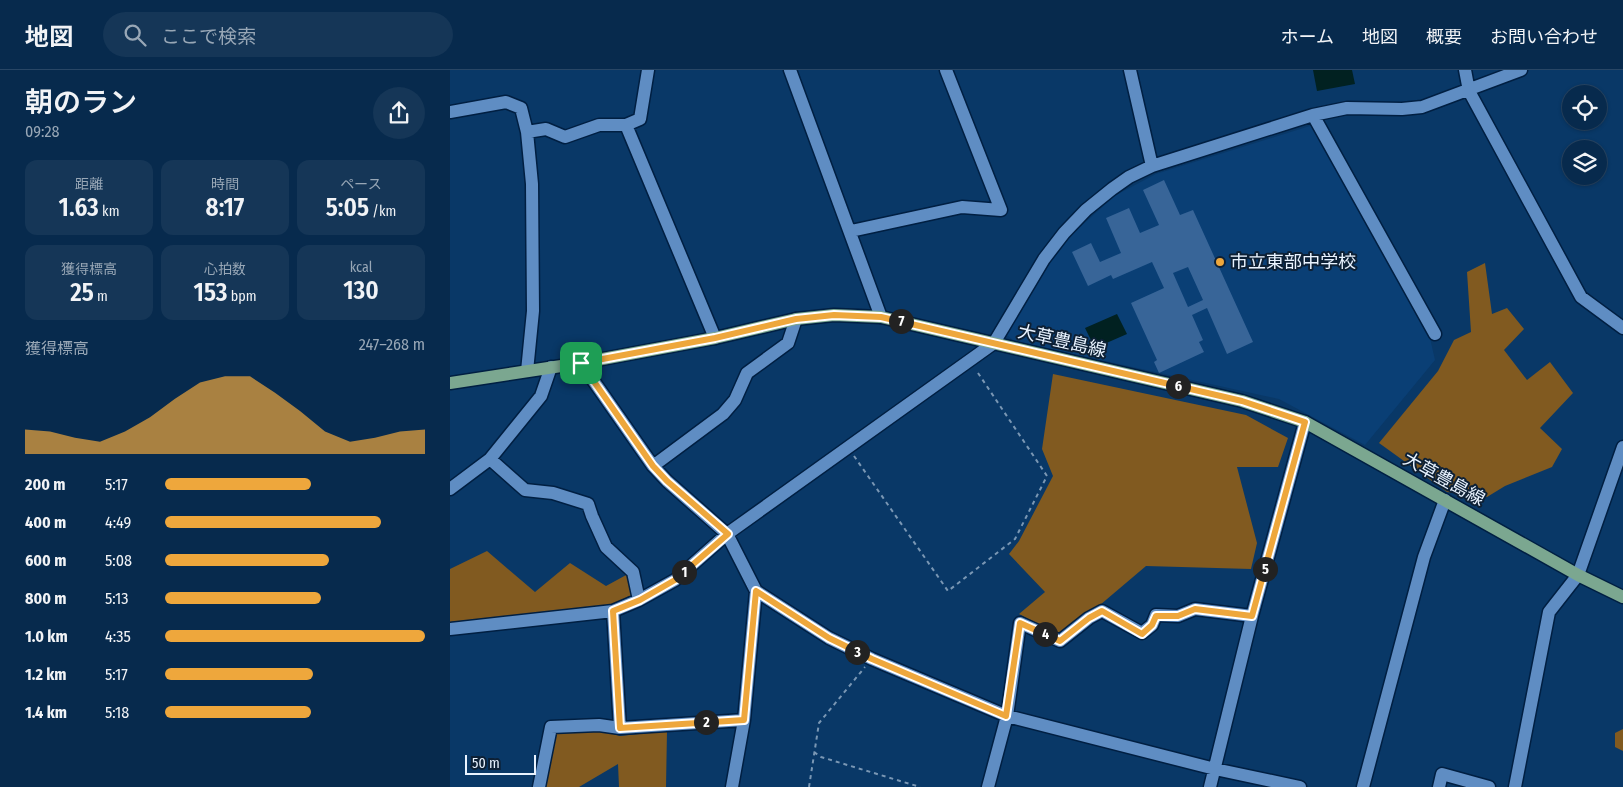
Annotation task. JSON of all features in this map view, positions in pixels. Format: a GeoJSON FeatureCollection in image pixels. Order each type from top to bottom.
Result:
{"type":"FeatureCollection","features":[{"type":"Feature","properties":{"kind":"main road","name":"大草豊島線"},"geometry":{"type":"LineString","coordinates":[[450,383],[581,363],[715,338],[796,319],[834,315],[881,317],[1242,401],[1305,422],[1578,575],[1623,597]]}},
{"type":"Feature","properties":{"kind":"street"},"geometry":{"type":"LineString","coordinates":[[527,132],[546,128],[565,137],[599,125],[626,125],[640,119],[648,70]]}},
{"type":"Feature","properties":{"kind":"street"},"geometry":{"type":"LineString","coordinates":[[790,70],[851,230],[881,317]]}},
{"type":"Feature","properties":{"kind":"street"},"geometry":{"type":"LineString","coordinates":[[851,230],[962,207],[1001,210],[946,70]]}},
{"type":"Feature","properties":{"kind":"street"},"geometry":{"type":"LineString","coordinates":[[1130,70],[1152,166]]}},
{"type":"Feature","properties":{"kind":"street"},"geometry":{"type":"LineString","coordinates":[[1465,70],[1469,90],[1582,297],[1623,328]]}},
{"type":"Feature","properties":{"kind":"street"},"geometry":{"type":"LineString","coordinates":[[450,629],[613,611],[640,600],[675,580],[728,534],[849,448],[969,359],[994,343],[1044,259],[1064,233],[1086,210],[1129,177],[1152,166],[1313,115],[1347,108],[1402,109],[1422,107],[1521,70]]}},
{"type":"Feature","properties":{"kind":"street"},"geometry":{"type":"LineString","coordinates":[[450,112],[506,102],[521,108],[527,132],[532,184],[533,312],[527,371]]}},
{"type":"Feature","properties":{"kind":"street"},"geometry":{"type":"LineString","coordinates":[[1313,115],[1436,334]]}},
{"type":"Feature","properties":{"kind":"street"},"geometry":{"type":"LineString","coordinates":[[626,125],[715,338]]}},
{"type":"Feature","properties":{"kind":"street"},"geometry":{"type":"LineString","coordinates":[[653,466],[723,414],[735,400],[747,373],[788,343],[796,319]]}},
{"type":"Feature","properties":{"kind":"street"},"geometry":{"type":"LineString","coordinates":[[581,363],[653,466],[667,481],[728,534],[756,591],[829,638],[872,659],[1006,716],[1214,769],[1300,787]]}},
{"type":"Feature","properties":{"kind":"street"},"geometry":{"type":"LineString","coordinates":[[450,489],[490,459],[541,396],[551,367]]}},
{"type":"Feature","properties":{"kind":"street"},"geometry":{"type":"LineString","coordinates":[[1210,787],[1252,616],[1305,422]]}},
{"type":"Feature","properties":{"kind":"street"},"geometry":{"type":"LineString","coordinates":[[1515,787],[1549,612],[1578,575],[1623,447]]}},
{"type":"Feature","properties":{"kind":"street"},"geometry":{"type":"LineString","coordinates":[[490,459],[525,490],[553,493],[588,504],[606,547],[633,572],[640,600]]}},
{"type":"Feature","properties":{"kind":"street"},"geometry":{"type":"LineString","coordinates":[[1363,787],[1424,557],[1446,500]]}},
{"type":"Feature","properties":{"kind":"street"},"geometry":{"type":"LineString","coordinates":[[732,787],[744,720],[756,591]]}},
{"type":"Feature","properties":{"kind":"street"},"geometry":{"type":"LineString","coordinates":[[988,787],[1006,716],[1020,623],[1060,641],[1089,618],[1102,611],[1142,634],[1152,625],[1156,616],[1178,616],[1195,609],[1252,616]]}},
{"type":"Feature","properties":{"kind":"street"},"geometry":{"type":"LineString","coordinates":[[613,611],[620,728]]}},
{"type":"Feature","properties":{"kind":"street"},"geometry":{"type":"LineString","coordinates":[[540,787],[551,727],[599,725],[620,728],[744,720]]}},
{"type":"Feature","properties":{"kind":"street"},"geometry":{"type":"LineString","coordinates":[[1439,787],[1442,774],[1489,787]]}},
{"type":"Feature","properties":{"kind":"path"},"geometry":{"type":"LineString","coordinates":[[849,448],[948,591],[1015,539],[1047,476],[969,359]]}},
{"type":"Feature","properties":{"kind":"path"},"geometry":{"type":"LineString","coordinates":[[809,787],[818,722],[872,659]]}},
{"type":"Feature","properties":{"kind":"path"},"geometry":{"type":"LineString","coordinates":[[814,752],[821,757],[920,787]]}},
{"type":"Feature","properties":{"kind":"shaded area"},"geometry":{"type":"Polygon","coordinates":[[[1313,70],[1352,70],[1355,84],[1317,91],[1313,70]]]}},
{"type":"Feature","properties":{"kind":"shaded area","name":"市立東部中学校"},"geometry":{"type":"Polygon","coordinates":[[[1313,125],[1430,338],[1435,360],[1365,445],[1279,399],[1014,341],[1007,335],[1031,289],[1070,236],[1116,195],[1156,174],[1313,125]]]}},
{"type":"Feature","properties":{"kind":"shaded area"},"geometry":{"type":"Polygon","coordinates":[[[1485,263],[1492,314],[1507,308],[1524,329],[1504,350],[1527,380],[1550,362],[1573,393],[1540,428],[1562,449],[1552,467],[1505,486],[1487,497],[1447,492],[1379,443],[1438,371],[1454,340],[1471,332],[1467,272],[1485,263]]]}},
{"type":"Feature","properties":{"kind":"shaded area"},"geometry":{"type":"Polygon","coordinates":[[[1117,314],[1127,334],[1095,348],[1085,328],[1117,314]]]}},
{"type":"Feature","properties":{"kind":"shaded area"},"geometry":{"type":"Polygon","coordinates":[[[1053,374],[1246,415],[1288,438],[1278,467],[1237,467],[1257,543],[1251,569],[1146,566],[1100,605],[1058,634],[1019,614],[1045,592],[1009,554],[1019,541],[1053,476],[1042,449],[1053,374]]]}},
{"type":"Feature","properties":{"kind":"shaded area"},"geometry":{"type":"Polygon","coordinates":[[[487,551],[535,592],[570,563],[606,586],[628,574],[633,594],[610,606],[450,622],[450,569],[487,551]]]}},
{"type":"Feature","properties":{"kind":"shaded area"},"geometry":{"type":"Polygon","coordinates":[[[1623,729],[1623,751],[1615,747],[1615,733],[1623,729]]]}},
{"type":"Feature","properties":{"kind":"shaded area"},"geometry":{"type":"Polygon","coordinates":[[[600,730],[620,736],[667,731],[666,787],[619,787],[618,764],[579,787],[544,787],[555,733],[600,730]]]}},
{"type":"Feature","properties":{"kind":"building"},"geometry":{"type":"Polygon","coordinates":[[[1164,180],[1180,215],[1193,210],[1253,342],[1227,354],[1207,308],[1192,315],[1203,340],[1199,342],[1204,352],[1159,373],[1154,362],[1157,360],[1131,303],[1164,288],[1152,262],[1113,279],[1111,275],[1088,286],[1072,252],[1091,243],[1100,262],[1121,253],[1106,218],[1129,208],[1140,233],[1159,225],[1143,190],[1164,180]],[[1188,267],[1173,273],[1188,307],[1203,300],[1188,267]]]}},
{"type":"Feature","properties":{"kind":"place","name":"市立東部中学校"},"geometry":{"type":"Point","coordinates":[1220,262]}},
{"type":"Feature","properties":{"kind":"route"},"geometry":{"type":"LineString","coordinates":[[834,315],[881,317],[1242,401],[1305,422],[1252,616],[1195,609],[1178,616],[1156,616],[1152,625],[1142,634],[1102,611],[1089,618],[1060,641],[1020,623],[1006,716],[872,659],[829,638],[756,591],[744,720],[620,728],[613,611],[640,600],[675,580],[728,534],[667,481],[653,466],[581,363],[715,338],[796,319],[834,315]]}}]}
